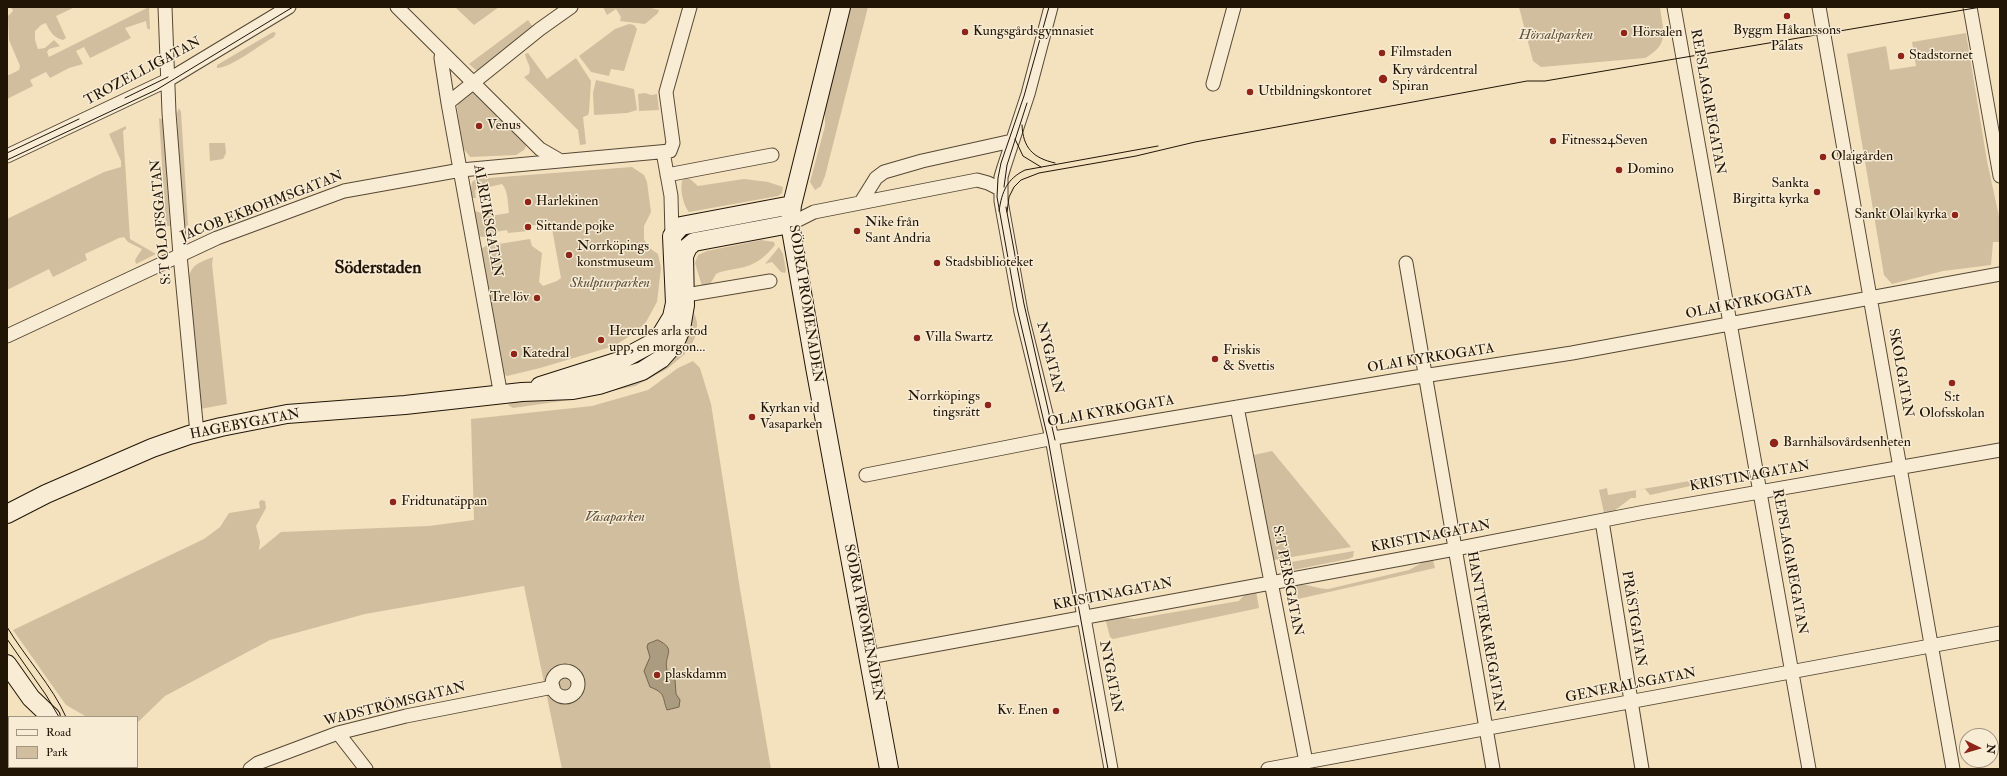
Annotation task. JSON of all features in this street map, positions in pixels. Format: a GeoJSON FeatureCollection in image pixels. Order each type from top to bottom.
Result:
{"type":"FeatureCollection","features":[{"type":"Feature","properties":{"kind":"street","name":"S:T OLOFSGATAN"},"geometry":{"type":"LineString","coordinates":[[165,7],[169,113],[180,255],[197,433]]}},
{"type":"Feature","properties":{"kind":"street","name":"TROZELLIGATAN"},"geometry":{"type":"LineString","coordinates":[[7,156],[168,80],[289,7]]}},
{"type":"Feature","properties":{"kind":"street"},"geometry":{"type":"LineString","coordinates":[[397,7],[540,149],[559,160]]}},
{"type":"Feature","properties":{"kind":"street"},"geometry":{"type":"LineString","coordinates":[[448,103],[540,29],[571,7]]}},
{"type":"Feature","properties":{"kind":"street"},"geometry":{"type":"LineString","coordinates":[[690,7],[666,92],[673,143],[666,151],[667,175],[676,231],[792,205],[814,212]]}},
{"type":"Feature","properties":{"kind":"street","name":"SÖDRA PROMENADEN"},"geometry":{"type":"LineString","coordinates":[[841,7],[792,205],[790,224],[816,374],[890,769]]}},
{"type":"Feature","properties":{"kind":"street","name":"NYGATAN"},"geometry":{"type":"LineString","coordinates":[[1052,7],[1028,94],[1001,177],[1000,201],[1021,312],[1052,438],[1111,769]]}},
{"type":"Feature","properties":{"kind":"street"},"geometry":{"type":"LineString","coordinates":[[1213,84],[1234,7]]}},
{"type":"Feature","properties":{"kind":"street","name":"REPSLAGAREGATAN"},"geometry":{"type":"LineString","coordinates":[[1674,7],[1809,769]]}},
{"type":"Feature","properties":{"kind":"street","name":"SKOLGATAN"},"geometry":{"type":"LineString","coordinates":[[1819,7],[1954,769]]}},
{"type":"Feature","properties":{"kind":"street"},"geometry":{"type":"LineString","coordinates":[[1970,7],[2000,176]]}},
{"type":"Feature","properties":{"kind":"street","name":"ALREIKSGATAN"},"geometry":{"type":"LineString","coordinates":[[442,52],[441,58],[448,103],[501,396]]}},
{"type":"Feature","properties":{"kind":"street"},"geometry":{"type":"LineString","coordinates":[[861,202],[876,178],[884,172],[922,161],[1012,141]]}},
{"type":"Feature","properties":{"kind":"street","name":"JACOB EKBOHMSGATAN"},"geometry":{"type":"LineString","coordinates":[[7,336],[217,238],[344,191],[461,170],[666,151]]}},
{"type":"Feature","properties":{"kind":"street"},"geometry":{"type":"LineString","coordinates":[[667,175],[772,155]]}},
{"type":"Feature","properties":{"kind":"street"},"geometry":{"type":"LineString","coordinates":[[686,251],[694,242],[790,224],[814,212],[861,202],[977,180],[988,183],[1000,189]]}},
{"type":"Feature","properties":{"kind":"street","name":"HAGEBYGATAN"},"geometry":{"type":"LineString","coordinates":[[676,231],[680,291]]}},
{"type":"Feature","properties":{"kind":"street","name":"HAGEBYGATAN"},"geometry":{"type":"LineString","coordinates":[[7,514],[46,494],[147,450],[197,433],[288,414],[501,396],[522,392],[620,361],[658,340],[672,317],[675,303],[680,291],[686,251],[676,231]]}},
{"type":"Feature","properties":{"kind":"street","name":"HANTVERKAREGATAN"},"geometry":{"type":"LineString","coordinates":[[1406,263],[1424,376],[1493,769]]}},
{"type":"Feature","properties":{"kind":"street","name":"OLAI KYRKOGATA"},"geometry":{"type":"LineString","coordinates":[[866,475],[1052,438],[1572,353],[2000,274]]}},
{"type":"Feature","properties":{"kind":"street"},"geometry":{"type":"LineString","coordinates":[[680,291],[770,281]]}},
{"type":"Feature","properties":{"kind":"street","name":"S:T PERSGATAN"},"geometry":{"type":"LineString","coordinates":[[1237,407],[1306,762]]}},
{"type":"Feature","properties":{"kind":"street","name":"KRISTINAGATAN"},"geometry":{"type":"LineString","coordinates":[[869,657],[1760,491],[2000,450]]}},
{"type":"Feature","properties":{"kind":"street","name":"PRÄSTGATAN"},"geometry":{"type":"LineString","coordinates":[[1602,521],[1630,703],[1642,769]]}},
{"type":"Feature","properties":{"kind":"street","name":"GENERALSGATAN"},"geometry":{"type":"LineString","coordinates":[[1268,769],[1630,703],[2000,633]]}},
{"type":"Feature","properties":{"kind":"street"},"geometry":{"type":"LineString","coordinates":[[7,664],[31,698],[50,716]]}},
{"type":"Feature","properties":{"kind":"street","name":"WADSTRÖMSGATAN"},"geometry":{"type":"LineString","coordinates":[[250,769],[258,763],[338,733],[406,716],[553,688]]}},
{"type":"Feature","properties":{"kind":"street"},"geometry":{"type":"LineString","coordinates":[[31,698],[38,716]]}},
{"type":"Feature","properties":{"kind":"street"},"geometry":{"type":"LineString","coordinates":[[338,733],[366,769]]}},
{"type":"Feature","properties":{"kind":"green space"},"geometry":{"type":"Polygon","coordinates":[[[11,7],[75,7],[56,16],[66,38],[63,40],[57,38],[53,34],[46,23],[41,25],[35,31],[35,40],[38,49],[45,48],[54,40],[60,46],[49,49],[47,52],[49,57],[149,7],[150,30],[147,28],[146,21],[125,28],[131,38],[90,58],[84,47],[76,51],[83,64],[69,68],[50,78],[46,72],[30,80],[33,86],[7,99],[7,76],[19,70],[20,66],[9,40],[8,16],[13,11],[11,7]]]}},
{"type":"Feature","properties":{"kind":"green space"},"geometry":{"type":"Polygon","coordinates":[[[455,7],[499,7],[474,25],[455,7]]]}},
{"type":"Feature","properties":{"kind":"green space"},"geometry":{"type":"Polygon","coordinates":[[[603,7],[647,7],[659,10],[658,13],[645,24],[620,21],[621,17],[616,9],[607,15],[603,7]]]}},
{"type":"Feature","properties":{"kind":"green space"},"geometry":{"type":"Polygon","coordinates":[[[851,7],[868,7],[825,176],[821,186],[815,190],[810,182],[825,126],[825,106],[851,7]]]}},
{"type":"Feature","properties":{"kind":"green space","name":"Hörsalsparken"},"geometry":{"type":"Polygon","coordinates":[[[1519,7],[1660,7],[1663,30],[1662,42],[1653,53],[1645,58],[1541,67],[1533,61],[1519,7]]]}},
{"type":"Feature","properties":{"kind":"green space"},"geometry":{"type":"Polygon","coordinates":[[[528,20],[533,27],[477,71],[469,64],[528,20]]]}},
{"type":"Feature","properties":{"kind":"green space"},"geometry":{"type":"Polygon","coordinates":[[[629,24],[634,25],[637,29],[624,71],[611,69],[609,76],[591,72],[579,56],[615,29],[629,24]]]}},
{"type":"Feature","properties":{"kind":"green space"},"geometry":{"type":"Polygon","coordinates":[[[273,32],[276,33],[274,37],[246,55],[230,64],[217,68],[217,65],[273,32]]]}},
{"type":"Feature","properties":{"kind":"green space"},"geometry":{"type":"Polygon","coordinates":[[[1966,33],[1987,161],[2000,221],[2000,242],[1993,242],[1991,265],[1943,271],[1892,284],[1884,275],[1847,54],[1886,46],[1890,70],[1916,66],[1912,42],[1966,33]]]}},
{"type":"Feature","properties":{"kind":"green space"},"geometry":{"type":"Polygon","coordinates":[[[528,53],[547,79],[576,58],[591,81],[589,112],[588,115],[583,117],[586,144],[580,145],[578,130],[524,77],[529,74],[530,71],[525,54],[528,53]]]}},
{"type":"Feature","properties":{"kind":"green space"},"geometry":{"type":"Polygon","coordinates":[[[596,80],[634,89],[637,110],[627,113],[594,115],[593,93],[596,80]]]}},
{"type":"Feature","properties":{"kind":"green space"},"geometry":{"type":"Polygon","coordinates":[[[469,92],[476,93],[523,141],[526,146],[524,150],[516,155],[470,157],[463,148],[457,108],[459,101],[469,92]]]}},
{"type":"Feature","properties":{"kind":"green space"},"geometry":{"type":"Polygon","coordinates":[[[645,93],[651,95],[657,94],[659,110],[639,111],[638,94],[645,93]]]}},
{"type":"Feature","properties":{"kind":"green space"},"geometry":{"type":"Polygon","coordinates":[[[179,108],[181,112],[188,225],[185,227],[182,224],[177,113],[179,108]]]}},
{"type":"Feature","properties":{"kind":"green space"},"geometry":{"type":"Polygon","coordinates":[[[159,118],[163,120],[170,226],[166,226],[159,118]]]}},
{"type":"Feature","properties":{"kind":"green space"},"geometry":{"type":"Polygon","coordinates":[[[126,126],[126,129],[123,131],[130,239],[156,254],[136,264],[135,260],[142,249],[128,242],[124,237],[119,238],[85,254],[87,260],[53,277],[49,269],[7,290],[7,219],[104,172],[121,167],[121,161],[109,134],[126,126]]]}},
{"type":"Feature","properties":{"kind":"green space"},"geometry":{"type":"Polygon","coordinates":[[[209,143],[225,143],[226,153],[223,159],[210,161],[209,143]]]}},
{"type":"Feature","properties":{"kind":"green space","name":"Skulpturparken"},"geometry":{"type":"Polygon","coordinates":[[[632,167],[644,175],[647,182],[651,212],[644,226],[644,239],[648,247],[658,254],[661,268],[657,302],[646,322],[636,332],[614,346],[540,368],[507,376],[503,373],[481,249],[486,246],[530,239],[532,246],[542,253],[539,282],[543,286],[561,278],[551,223],[527,226],[528,231],[508,233],[507,230],[495,232],[496,236],[481,237],[479,235],[475,225],[475,211],[490,216],[509,213],[507,197],[502,184],[475,190],[476,198],[471,198],[470,194],[472,182],[476,179],[632,167]]]}},
{"type":"Feature","properties":{"kind":"green space"},"geometry":{"type":"Polygon","coordinates":[[[685,178],[690,179],[698,186],[744,179],[768,182],[783,187],[782,193],[778,196],[689,212],[685,205],[681,185],[685,178]]]}},
{"type":"Feature","properties":{"kind":"green space"},"geometry":{"type":"Polygon","coordinates":[[[761,240],[774,242],[775,245],[768,253],[756,262],[744,267],[720,272],[716,274],[709,286],[702,286],[695,263],[698,255],[707,251],[761,240]]]}},
{"type":"Feature","properties":{"kind":"green space"},"geometry":{"type":"Polygon","coordinates":[[[779,247],[783,254],[786,270],[785,273],[781,272],[772,262],[765,264],[779,247]]]}},
{"type":"Feature","properties":{"kind":"green space"},"geometry":{"type":"Polygon","coordinates":[[[213,257],[212,264],[227,404],[200,409],[189,278],[190,273],[197,264],[213,257]]]}},
{"type":"Feature","properties":{"kind":"green space"},"geometry":{"type":"Polygon","coordinates":[[[694,313],[697,322],[697,330],[690,347],[683,342],[691,327],[694,313]]]}},
{"type":"Feature","properties":{"kind":"green space"},"geometry":{"type":"Polygon","coordinates":[[[680,347],[686,350],[685,354],[667,369],[635,386],[569,400],[513,408],[508,405],[514,401],[568,395],[680,347]]]}},
{"type":"Feature","properties":{"kind":"green space","name":"Vasaparken"},"geometry":{"type":"Polygon","coordinates":[[[693,361],[700,368],[711,404],[740,589],[771,769],[562,769],[524,586],[365,614],[270,640],[165,696],[138,722],[138,716],[85,716],[66,705],[13,630],[204,539],[220,527],[229,513],[260,508],[259,502],[261,500],[265,501],[266,508],[256,526],[260,542],[259,550],[281,532],[429,526],[474,520],[471,419],[592,406],[648,390],[678,368],[693,361]]]}},
{"type":"Feature","properties":{"kind":"green space"},"geometry":{"type":"Polygon","coordinates":[[[1272,451],[1351,547],[1274,560],[1254,455],[1272,451]]]}},
{"type":"Feature","properties":{"kind":"green space"},"geometry":{"type":"Polygon","coordinates":[[[1730,474],[1730,477],[1650,495],[1645,489],[1639,490],[1730,474]]]}},
{"type":"Feature","properties":{"kind":"green space"},"geometry":{"type":"Polygon","coordinates":[[[1607,488],[1608,495],[1636,490],[1636,498],[1631,498],[1614,511],[1604,513],[1599,490],[1607,488]]]}},
{"type":"Feature","properties":{"kind":"green space"},"geometry":{"type":"Polygon","coordinates":[[[1354,551],[1353,557],[1348,559],[1293,570],[1291,562],[1354,551]]]}},
{"type":"Feature","properties":{"kind":"green space"},"geometry":{"type":"Polygon","coordinates":[[[1433,560],[1435,568],[1298,599],[1295,585],[1328,589],[1409,570],[1425,561],[1433,560]]]}},
{"type":"Feature","properties":{"kind":"green space"},"geometry":{"type":"Polygon","coordinates":[[[1256,591],[1259,608],[1113,639],[1110,637],[1105,618],[1114,616],[1134,619],[1239,601],[1247,592],[1256,591]]]}},
{"type":"Feature","properties":{"kind":"shaded area","name":"plaskdamm"},"geometry":{"type":"Polygon","coordinates":[[[658,640],[669,650],[666,665],[667,670],[675,680],[676,694],[680,700],[679,707],[667,710],[663,696],[659,691],[650,687],[644,671],[650,657],[647,647],[648,644],[658,640]]]}},
{"type":"Feature","properties":{"kind":"tram line"},"geometry":{"type":"LineString","coordinates":[[7,160],[156,90],[293,7]]}},
{"type":"Feature","properties":{"kind":"tram line"},"geometry":{"type":"LineString","coordinates":[[1049,7],[1024,96],[1001,163],[998,178],[997,197],[1017,308],[1048,439],[1108,769]]}},
{"type":"Feature","properties":{"kind":"tram line"},"geometry":{"type":"LineString","coordinates":[[1007,212],[1009,197],[1014,187],[1021,180],[1039,173],[1136,156],[1195,142],[1527,81],[1545,81],[1981,7]]}},
{"type":"Feature","properties":{"kind":"tram line"},"geometry":{"type":"LineString","coordinates":[[125,98],[168,77]]}},
{"type":"Feature","properties":{"kind":"tram line"},"geometry":{"type":"LineString","coordinates":[[1004,187],[1007,165],[1027,103]]}},
{"type":"Feature","properties":{"kind":"tram line"},"geometry":{"type":"LineString","coordinates":[[7,153],[79,119]]}},
{"type":"Feature","properties":{"kind":"tram line"},"geometry":{"type":"LineString","coordinates":[[1022,125],[1024,140],[1031,151],[1035,155],[1055,163]]}},
{"type":"Feature","properties":{"kind":"tram line"},"geometry":{"type":"LineString","coordinates":[[1015,139],[1023,156],[1041,167]]}},
{"type":"Feature","properties":{"kind":"tram line"},"geometry":{"type":"LineString","coordinates":[[999,211],[1006,186],[1014,177],[1025,170],[1158,146]]}},
{"type":"Feature","properties":{"kind":"tram line"},"geometry":{"type":"LineString","coordinates":[[1006,207],[1024,304],[1055,440]]}},
{"type":"Feature","properties":{"kind":"tram line"},"geometry":{"type":"LineString","coordinates":[[7,627],[54,694],[65,716]]}},
{"type":"Feature","properties":{"kind":"tram line"},"geometry":{"type":"LineString","coordinates":[[7,639],[46,695],[58,716]]}},
{"type":"Feature","properties":{"kind":"place","name":"Byggm Håkanssons Palats"},"geometry":{"type":"Point","coordinates":[1787,16]}},
{"type":"Feature","properties":{"kind":"place","name":"Kungsgårdsgymnasiet"},"geometry":{"type":"Point","coordinates":[965,32]}},
{"type":"Feature","properties":{"kind":"place","name":"Hörsalen"},"geometry":{"type":"Point","coordinates":[1624,33]}},
{"type":"Feature","properties":{"kind":"place","name":"Filmstaden"},"geometry":{"type":"Point","coordinates":[1382,53]}},
{"type":"Feature","properties":{"kind":"place","name":"Stadstornet"},"geometry":{"type":"Point","coordinates":[1901,56]}},
{"type":"Feature","properties":{"kind":"place","name":"Kry vårdcentral Spiran"},"geometry":{"type":"Point","coordinates":[1383,79]}},
{"type":"Feature","properties":{"kind":"place","name":"Utbildningskontoret"},"geometry":{"type":"Point","coordinates":[1250,92]}},
{"type":"Feature","properties":{"kind":"place","name":"Venus"},"geometry":{"type":"Point","coordinates":[479,126]}},
{"type":"Feature","properties":{"kind":"place","name":"Fitness24Seven"},"geometry":{"type":"Point","coordinates":[1553,141]}},
{"type":"Feature","properties":{"kind":"place","name":"Olaigården"},"geometry":{"type":"Point","coordinates":[1823,157]}},
{"type":"Feature","properties":{"kind":"place","name":"Domino"},"geometry":{"type":"Point","coordinates":[1619,170]}},
{"type":"Feature","properties":{"kind":"place","name":"Sankta Birgitta kyrka"},"geometry":{"type":"Point","coordinates":[1817,192]}},
{"type":"Feature","properties":{"kind":"place","name":"Harlekinen"},"geometry":{"type":"Point","coordinates":[528,202]}},
{"type":"Feature","properties":{"kind":"place","name":"Sankt Olai kyrka"},"geometry":{"type":"Point","coordinates":[1955,215]}},
{"type":"Feature","properties":{"kind":"place","name":"Sittande pojke"},"geometry":{"type":"Point","coordinates":[528,227]}},
{"type":"Feature","properties":{"kind":"place","name":"Nike från Sant Andria"},"geometry":{"type":"Point","coordinates":[857,231]}},
{"type":"Feature","properties":{"kind":"place","name":"Norrköpings konstmuseum"},"geometry":{"type":"Point","coordinates":[569,255]}},
{"type":"Feature","properties":{"kind":"place","name":"Stadsbiblioteket"},"geometry":{"type":"Point","coordinates":[937,263]}},
{"type":"Feature","properties":{"kind":"place","name":"Tre löv"},"geometry":{"type":"Point","coordinates":[537,298]}},
{"type":"Feature","properties":{"kind":"place","name":"Villa Swartz"},"geometry":{"type":"Point","coordinates":[917,338]}},
{"type":"Feature","properties":{"kind":"place","name":"Hercules arla stod upp, en morgon…"},"geometry":{"type":"Point","coordinates":[601,340]}},
{"type":"Feature","properties":{"kind":"place","name":"Katedral"},"geometry":{"type":"Point","coordinates":[514,354]}},
{"type":"Feature","properties":{"kind":"place","name":"Friskis & Svettis"},"geometry":{"type":"Point","coordinates":[1215,359]}},
{"type":"Feature","properties":{"kind":"place","name":"S:t Olofsskolan"},"geometry":{"type":"Point","coordinates":[1952,383]}},
{"type":"Feature","properties":{"kind":"place","name":"Norrköpings tingsrätt"},"geometry":{"type":"Point","coordinates":[988,405]}},
{"type":"Feature","properties":{"kind":"place","name":"Kyrkan vid Vasaparken"},"geometry":{"type":"Point","coordinates":[752,417]}},
{"type":"Feature","properties":{"kind":"place","name":"Barnhälsovårdsenheten"},"geometry":{"type":"Point","coordinates":[1774,443]}},
{"type":"Feature","properties":{"kind":"place","name":"Fridtunatäppan"},"geometry":{"type":"Point","coordinates":[393,502]}},
{"type":"Feature","properties":{"kind":"place","name":"plaskdamm"},"geometry":{"type":"Point","coordinates":[657,675]}},
{"type":"Feature","properties":{"kind":"place","name":"Kv. Enen"},"geometry":{"type":"Point","coordinates":[1056,711]}},
{"type":"Feature","properties":{"kind":"district","name":"Söderstaden"},"geometry":{"type":"Point","coordinates":[378,269]}}]}
